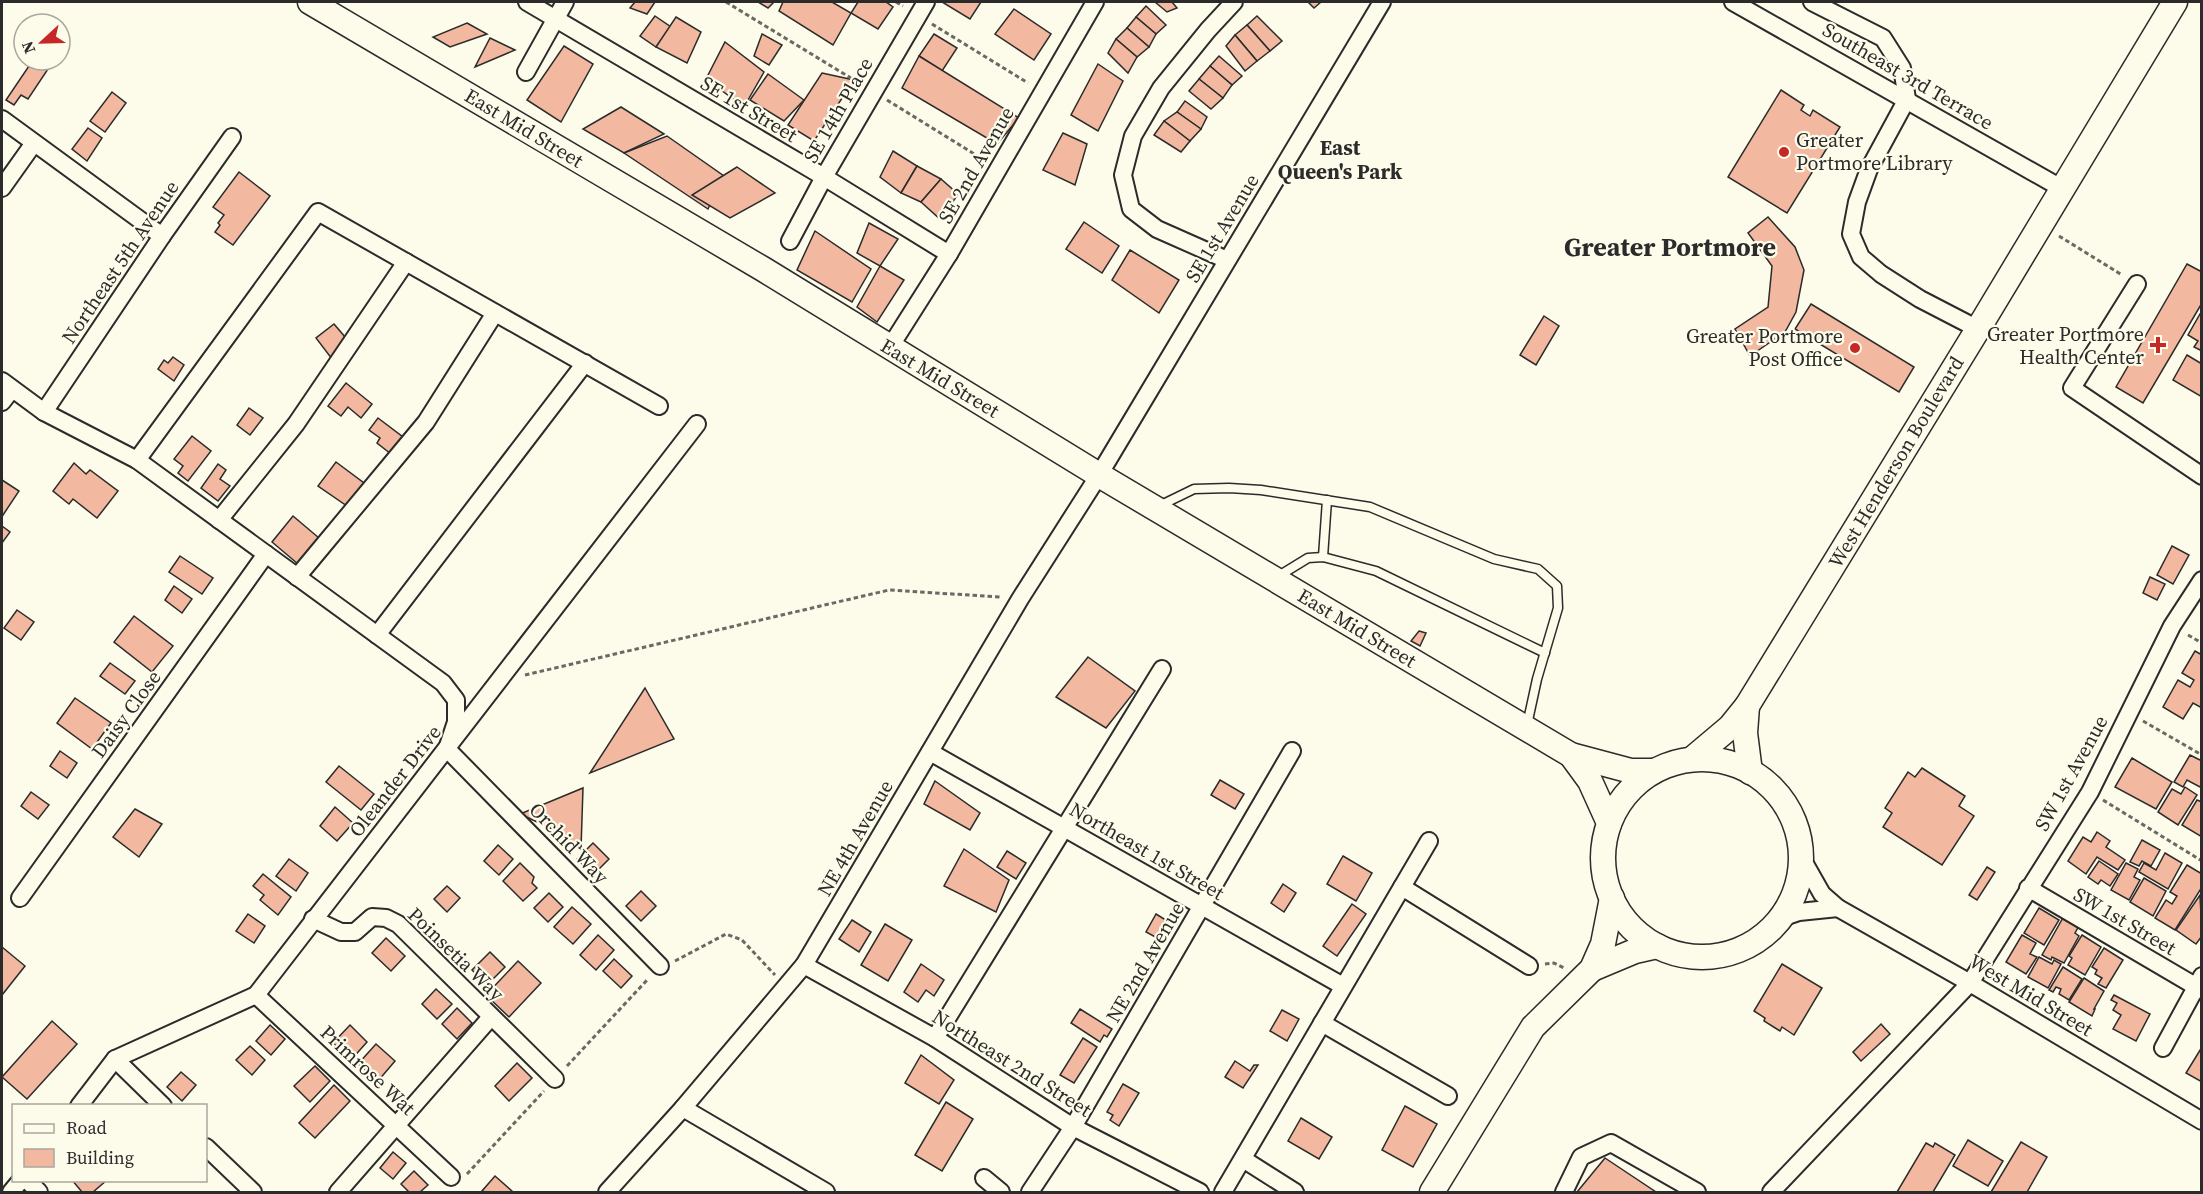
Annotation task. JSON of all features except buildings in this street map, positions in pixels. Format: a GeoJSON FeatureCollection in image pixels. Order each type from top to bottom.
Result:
{"type":"FeatureCollection","features":[{"type":"Feature","properties":{"kind":"street","name":"East Mid Street"},"geometry":{"type":"LineString","coordinates":[[310,2],[763,269],[1099,475],[1571,754],[1630,771],[1654,771]]}},
{"type":"Feature","properties":{"kind":"street","name":"SE 1st Street"},"geometry":{"type":"LineString","coordinates":[[528,2],[824,177],[949,254]]}},
{"type":"Feature","properties":{"kind":"street"},"geometry":{"type":"LineString","coordinates":[[526,72],[565,2]]}},
{"type":"Feature","properties":{"kind":"street","name":"SE 2nd Avenue"},"geometry":{"type":"LineString","coordinates":[[890,348],[949,254],[1095,2]]}},
{"type":"Feature","properties":{"kind":"street"},"geometry":{"type":"LineString","coordinates":[[1227,260],[1157,229],[1131,209],[1122,176],[1133,136],[1161,88],[1234,2]]}},
{"type":"Feature","properties":{"kind":"street","name":"SE 1st Avenue"},"geometry":{"type":"LineString","coordinates":[[1099,475],[1382,2]]}},
{"type":"Feature","properties":{"kind":"street","name":"Southeast 3rd Terrace"},"geometry":{"type":"LineString","coordinates":[[1733,2],[2061,188]]}},
{"type":"Feature","properties":{"kind":"street"},"geometry":{"type":"LineString","coordinates":[[1812,2],[1883,38],[1902,68],[1907,99],[1869,169],[1857,202],[1851,234],[1861,257],[1881,274],[1920,299],[1978,329]]}},
{"type":"Feature","properties":{"kind":"street","name":"West Henderson Boulevard"},"geometry":{"type":"LineString","coordinates":[[1692,759],[1730,727],[1747,706],[2175,2]]}},
{"type":"Feature","properties":{"kind":"street","name":"SE 14th Place"},"geometry":{"type":"LineString","coordinates":[[790,241],[824,177],[922,8]]}},
{"type":"Feature","properties":{"kind":"street"},"geometry":{"type":"LineString","coordinates":[[2,119],[162,236]]}},
{"type":"Feature","properties":{"kind":"street","name":"Northeast 5th Avenue"},"geometry":{"type":"LineString","coordinates":[[44,412],[162,236],[232,137]]}},
{"type":"Feature","properties":{"kind":"street"},"geometry":{"type":"LineString","coordinates":[[2,188],[34,143]]}},
{"type":"Feature","properties":{"kind":"street"},"geometry":{"type":"LineString","coordinates":[[137,460],[318,212],[659,406]]}},
{"type":"Feature","properties":{"kind":"street"},"geometry":{"type":"LineString","coordinates":[[219,520],[296,424],[406,262]]}},
{"type":"Feature","properties":{"kind":"street"},"geometry":{"type":"LineString","coordinates":[[2137,284],[2072,388],[2202,476]]}},
{"type":"Feature","properties":{"kind":"street"},"geometry":{"type":"LineString","coordinates":[[297,577],[426,422],[495,313]]}},
{"type":"Feature","properties":{"kind":"street"},"geometry":{"type":"LineString","coordinates":[[377,635],[585,363]]}},
{"type":"Feature","properties":{"kind":"street"},"geometry":{"type":"LineString","coordinates":[[5,391],[137,460],[443,683],[456,700],[456,722],[447,749]]}},
{"type":"Feature","properties":{"kind":"street","name":"Oleander Drive"},"geometry":{"type":"LineString","coordinates":[[81,1104],[115,1059],[256,995],[697,424]]}},
{"type":"Feature","properties":{"kind":"street","name":"NE 4th Avenue"},"geometry":{"type":"LineString","coordinates":[[607,1192],[804,965],[1020,598],[1099,475]]}},
{"type":"Feature","properties":{"kind":"street","name":"Daisy Close"},"geometry":{"type":"LineString","coordinates":[[20,898],[266,554]]}},
{"type":"Feature","properties":{"kind":"street","name":"SW 1st Avenue"},"geometry":{"type":"LineString","coordinates":[[1770,1192],[1970,983],[2090,792],[2172,626],[2202,580]]}},
{"type":"Feature","properties":{"kind":"street"},"geometry":{"type":"LineString","coordinates":[[935,1038],[1162,669]]}},
{"type":"Feature","properties":{"kind":"street","name":"West Henderson Boulevard"},"geometry":{"type":"LineString","coordinates":[[1747,706],[1745,733],[1750,772]]}},
{"type":"Feature","properties":{"kind":"street","name":"Orchid Way"},"geometry":{"type":"LineString","coordinates":[[447,749],[660,966]]}},
{"type":"Feature","properties":{"kind":"street","name":"NE 2nd Avenue"},"geometry":{"type":"LineString","coordinates":[[1030,1192],[1073,1127],[1292,751]]}},
{"type":"Feature","properties":{"kind":"street","name":"Northeast 1st Street"},"geometry":{"type":"LineString","coordinates":[[930,752],[1343,986]]}},
{"type":"Feature","properties":{"kind":"street","name":"East Mid Street"},"geometry":{"type":"LineString","coordinates":[[1571,754],[1590,781],[1609,823]]}},
{"type":"Feature","properties":{"kind":"street"},"geometry":{"type":"LineString","coordinates":[[1692,759],[1721,760],[1750,772],[1769,785],[1786,806],[1797,831],[1801,857],[1799,879],[1792,899],[1781,918],[1762,938],[1738,951],[1711,957],[1683,956],[1657,946],[1638,934],[1623,917],[1612,898],[1605,874],[1604,856],[1609,823],[1620,802],[1635,784],[1654,771],[1673,763],[1692,759]]}},
{"type":"Feature","properties":{"kind":"street"},"geometry":{"type":"LineString","coordinates":[[1223,1192],[1429,841]]}},
{"type":"Feature","properties":{"kind":"street","name":"West Mid Street"},"geometry":{"type":"LineString","coordinates":[[1801,857],[1822,894],[1838,908],[1970,983],[2202,1121]]}},
{"type":"Feature","properties":{"kind":"street"},"geometry":{"type":"LineString","coordinates":[[1402,887],[1529,966]]}},
{"type":"Feature","properties":{"kind":"street","name":"SW 1st Street"},"geometry":{"type":"LineString","coordinates":[[2028,888],[2200,984]]}},
{"type":"Feature","properties":{"kind":"street"},"geometry":{"type":"LineString","coordinates":[[1432,1192],[1533,1028],[1584,976],[1603,944],[1612,898]]}},
{"type":"Feature","properties":{"kind":"street"},"geometry":{"type":"LineString","coordinates":[[1781,918],[1799,912],[1838,908]]}},
{"type":"Feature","properties":{"kind":"street","name":"Poinsetia Way"},"geometry":{"type":"LineString","coordinates":[[314,919],[341,932],[355,932],[372,916],[386,918],[398,924],[555,1079]]}},
{"type":"Feature","properties":{"kind":"street"},"geometry":{"type":"LineString","coordinates":[[1584,976],[1635,951],[1657,946]]}},
{"type":"Feature","properties":{"kind":"street","name":"Northeast 2nd Street"},"geometry":{"type":"LineString","coordinates":[[804,965],[935,1038],[1073,1127],[1200,1192]]}},
{"type":"Feature","properties":{"kind":"street"},"geometry":{"type":"LineString","coordinates":[[2163,1048],[2200,984]]}},
{"type":"Feature","properties":{"kind":"street","name":"Primrose Wat"},"geometry":{"type":"LineString","coordinates":[[256,995],[397,1126],[457,1178]]}},
{"type":"Feature","properties":{"kind":"street"},"geometry":{"type":"LineString","coordinates":[[338,1192],[491,1017]]}},
{"type":"Feature","properties":{"kind":"street"},"geometry":{"type":"LineString","coordinates":[[1322,1023],[1448,1096]]}},
{"type":"Feature","properties":{"kind":"street"},"geometry":{"type":"LineString","coordinates":[[115,1059],[162,1104]]}},
{"type":"Feature","properties":{"kind":"street"},"geometry":{"type":"LineString","coordinates":[[682,1108],[826,1192]]}},
{"type":"Feature","properties":{"kind":"street"},"geometry":{"type":"LineString","coordinates":[[1564,1192],[1581,1157],[1611,1143],[1696,1192]]}},
{"type":"Feature","properties":{"kind":"street"},"geometry":{"type":"LineString","coordinates":[[207,1148],[248,1191]]}},
{"type":"Feature","properties":{"kind":"street"},"geometry":{"type":"LineString","coordinates":[[1243,1159],[1295,1192]]}},
{"type":"Feature","properties":{"kind":"street"},"geometry":{"type":"LineString","coordinates":[[984,1178],[1001,1192]]}},
{"type":"Feature","properties":{"kind":"lane"},"geometry":{"type":"LineString","coordinates":[[1154,508],[1194,489],[1261,489],[1370,507],[1494,559],[1538,569],[1557,586],[1558,608],[1526,728]]}},
{"type":"Feature","properties":{"kind":"lane"},"geometry":{"type":"LineString","coordinates":[[1323,557],[1327,500]]}},
{"type":"Feature","properties":{"kind":"lane"},"geometry":{"type":"LineString","coordinates":[[1274,579],[1308,558],[1323,557],[1376,571],[1545,653]]}},
{"type":"Feature","properties":{"kind":"path"},"geometry":{"type":"LineString","coordinates":[[896,2],[922,8],[1043,92]]}},
{"type":"Feature","properties":{"kind":"path"},"geometry":{"type":"LineString","coordinates":[[2040,224],[2137,284]]}},
{"type":"Feature","properties":{"kind":"path"},"geometry":{"type":"LineString","coordinates":[[496,682],[889,590],[1020,598]]}},
{"type":"Feature","properties":{"kind":"path"},"geometry":{"type":"LineString","coordinates":[[2129,713],[2202,755]]}},
{"type":"Feature","properties":{"kind":"path"},"geometry":{"type":"LineString","coordinates":[[2090,792],[2202,861]]}},
{"type":"Feature","properties":{"kind":"path"},"geometry":{"type":"LineString","coordinates":[[457,1178],[555,1079],[660,966],[681,959],[726,934],[742,940],[786,988]]}},
{"type":"Feature","properties":{"kind":"path"},"geometry":{"type":"LineString","coordinates":[[1529,966],[1554,963],[1584,976]]}},
{"type":"Feature","properties":{"kind":"place","name":"Greater Portmore Library"},"geometry":{"type":"Point","coordinates":[1784,152]}},
{"type":"Feature","properties":{"kind":"place","name":"Greater Portmore Health Center"},"geometry":{"type":"Point","coordinates":[2158,345]}},
{"type":"Feature","properties":{"kind":"place","name":"Greater Portmore Post Office"},"geometry":{"type":"Point","coordinates":[1855,348]}},
{"type":"Feature","properties":{"kind":"district","name":"East Queen's Park"},"geometry":{"type":"Point","coordinates":[1340,159]}},
{"type":"Feature","properties":{"kind":"district","name":"Greater Portmore"},"geometry":{"type":"Point","coordinates":[1670,247]}}]}
